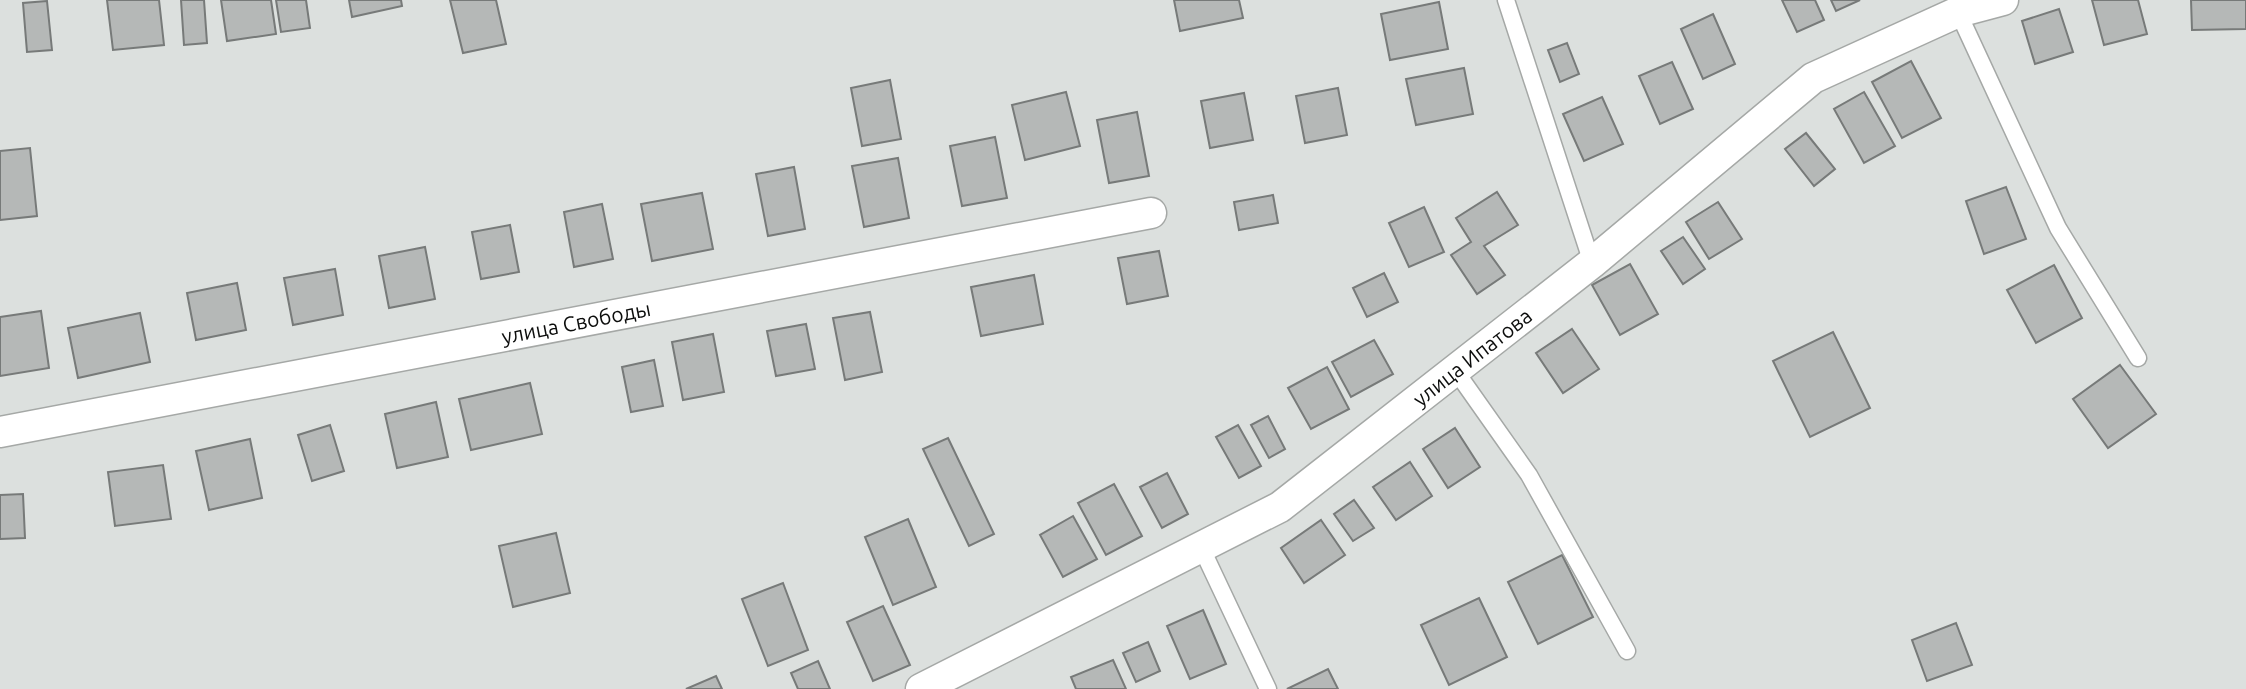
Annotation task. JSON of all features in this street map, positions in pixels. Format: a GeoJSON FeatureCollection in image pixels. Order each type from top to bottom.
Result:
{"type":"FeatureCollection","features":[{"type":"Feature","properties":{"kind":"street","name":"улица Ипатова"},"geometry":{"type":"LineString","coordinates":[[921,689],[1280,507],[1592,262],[1814,78],[1958,12],[2003,0]]}},
{"type":"Feature","properties":{"kind":"street","name":"улица Свободы"},"geometry":{"type":"LineString","coordinates":[[0,432],[1151,212]]}},
{"type":"Feature","properties":{"kind":"lane"},"geometry":{"type":"LineString","coordinates":[[1506,0],[1592,262]]}},
{"type":"Feature","properties":{"kind":"lane"},"geometry":{"type":"LineString","coordinates":[[1958,12],[2058,228],[2138,358]]}},
{"type":"Feature","properties":{"kind":"lane"},"geometry":{"type":"LineString","coordinates":[[1455,370],[1529,475],[1627,651]]}},
{"type":"Feature","properties":{"kind":"lane"},"geometry":{"type":"LineString","coordinates":[[1201,547],[1268,689]]}},
{"type":"Feature","properties":{"kind":"building"},"geometry":{"type":"Polygon","coordinates":[[[107,0],[159,0],[164,45],[113,50],[107,0]]]}},
{"type":"Feature","properties":{"kind":"building"},"geometry":{"type":"Polygon","coordinates":[[[181,0],[204,0],[207,43],[184,45],[181,0]]]}},
{"type":"Feature","properties":{"kind":"building"},"geometry":{"type":"Polygon","coordinates":[[[221,0],[271,0],[276,34],[227,41],[221,0]]]}},
{"type":"Feature","properties":{"kind":"building"},"geometry":{"type":"Polygon","coordinates":[[[276,0],[306,0],[310,28],[281,32],[276,0]]]}},
{"type":"Feature","properties":{"kind":"building"},"geometry":{"type":"Polygon","coordinates":[[[349,0],[401,0],[402,6],[352,17],[349,0]]]}},
{"type":"Feature","properties":{"kind":"building"},"geometry":{"type":"Polygon","coordinates":[[[450,0],[496,0],[506,44],[463,53],[450,0]]]}},
{"type":"Feature","properties":{"kind":"building"},"geometry":{"type":"Polygon","coordinates":[[[1174,0],[1239,0],[1243,18],[1180,31],[1174,0]]]}},
{"type":"Feature","properties":{"kind":"building"},"geometry":{"type":"Polygon","coordinates":[[[1782,0],[1815,0],[1824,20],[1797,32],[1782,0]]]}},
{"type":"Feature","properties":{"kind":"building"},"geometry":{"type":"Polygon","coordinates":[[[1831,0],[1860,0],[1836,11],[1831,0]]]}},
{"type":"Feature","properties":{"kind":"building"},"geometry":{"type":"Polygon","coordinates":[[[2092,0],[2138,0],[2147,34],[2104,45],[2092,0]]]}},
{"type":"Feature","properties":{"kind":"building"},"geometry":{"type":"Polygon","coordinates":[[[2191,0],[2246,0],[2246,29],[2192,30],[2191,0]]]}},
{"type":"Feature","properties":{"kind":"building"},"geometry":{"type":"Polygon","coordinates":[[[47,1],[52,50],[27,52],[23,3],[47,1]]]}},
{"type":"Feature","properties":{"kind":"building"},"geometry":{"type":"Polygon","coordinates":[[[1439,2],[1448,49],[1390,60],[1381,14],[1439,2]]]}},
{"type":"Feature","properties":{"kind":"building"},"geometry":{"type":"Polygon","coordinates":[[[2059,9],[2073,52],[2035,64],[2022,21],[2059,9]]]}},
{"type":"Feature","properties":{"kind":"building"},"geometry":{"type":"Polygon","coordinates":[[[1713,14],[1735,64],[1703,79],[1681,29],[1713,14]]]}},
{"type":"Feature","properties":{"kind":"building"},"geometry":{"type":"Polygon","coordinates":[[[1567,43],[1579,74],[1560,82],[1548,50],[1567,43]]]}},
{"type":"Feature","properties":{"kind":"building"},"geometry":{"type":"Polygon","coordinates":[[[1911,61],[1941,118],[1902,138],[1872,82],[1911,61]]]}},
{"type":"Feature","properties":{"kind":"building"},"geometry":{"type":"Polygon","coordinates":[[[1672,62],[1693,109],[1660,124],[1639,76],[1672,62]]]}},
{"type":"Feature","properties":{"kind":"building"},"geometry":{"type":"Polygon","coordinates":[[[1464,68],[1473,114],[1416,125],[1406,79],[1464,68]]]}},
{"type":"Feature","properties":{"kind":"building"},"geometry":{"type":"Polygon","coordinates":[[[890,80],[901,139],[862,146],[851,88],[890,80]]]}},
{"type":"Feature","properties":{"kind":"building"},"geometry":{"type":"Polygon","coordinates":[[[1338,88],[1347,135],[1305,143],[1296,96],[1338,88]]]}},
{"type":"Feature","properties":{"kind":"building"},"geometry":{"type":"Polygon","coordinates":[[[1066,92],[1080,146],[1025,160],[1012,105],[1066,92]]]}},
{"type":"Feature","properties":{"kind":"building"},"geometry":{"type":"Polygon","coordinates":[[[1864,92],[1895,146],[1864,163],[1834,109],[1864,92]]]}},
{"type":"Feature","properties":{"kind":"building"},"geometry":{"type":"Polygon","coordinates":[[[1244,93],[1253,140],[1210,148],[1201,101],[1244,93]]]}},
{"type":"Feature","properties":{"kind":"building"},"geometry":{"type":"Polygon","coordinates":[[[1602,97],[1623,144],[1584,161],[1563,114],[1602,97]]]}},
{"type":"Feature","properties":{"kind":"building"},"geometry":{"type":"Polygon","coordinates":[[[1137,112],[1149,176],[1109,183],[1097,120],[1137,112]]]}},
{"type":"Feature","properties":{"kind":"building"},"geometry":{"type":"Polygon","coordinates":[[[1806,133],[1835,169],[1814,186],[1785,149],[1806,133]]]}},
{"type":"Feature","properties":{"kind":"building"},"geometry":{"type":"Polygon","coordinates":[[[995,137],[1007,198],[962,206],[950,146],[995,137]]]}},
{"type":"Feature","properties":{"kind":"building"},"geometry":{"type":"Polygon","coordinates":[[[30,148],[37,216],[0,220],[0,151],[30,148]]]}},
{"type":"Feature","properties":{"kind":"building"},"geometry":{"type":"Polygon","coordinates":[[[898,158],[909,218],[864,227],[852,166],[898,158]]]}},
{"type":"Feature","properties":{"kind":"building"},"geometry":{"type":"Polygon","coordinates":[[[794,167],[805,229],[768,236],[756,174],[794,167]]]}},
{"type":"Feature","properties":{"kind":"building"},"geometry":{"type":"Polygon","coordinates":[[[2006,187],[2026,239],[1984,254],[1966,201],[2006,187]]]}},
{"type":"Feature","properties":{"kind":"building"},"geometry":{"type":"Polygon","coordinates":[[[1497,192],[1518,225],[1484,246],[1505,275],[1477,294],[1451,255],[1471,242],[1456,218],[1497,192]]]}},
{"type":"Feature","properties":{"kind":"building"},"geometry":{"type":"Polygon","coordinates":[[[702,193],[713,249],[652,261],[641,204],[702,193]]]}},
{"type":"Feature","properties":{"kind":"building"},"geometry":{"type":"Polygon","coordinates":[[[1273,195],[1278,223],[1239,230],[1234,202],[1273,195]]]}},
{"type":"Feature","properties":{"kind":"building"},"geometry":{"type":"Polygon","coordinates":[[[1718,202],[1742,239],[1709,259],[1686,222],[1718,202]]]}},
{"type":"Feature","properties":{"kind":"building"},"geometry":{"type":"Polygon","coordinates":[[[602,204],[613,259],[574,267],[564,212],[602,204]]]}},
{"type":"Feature","properties":{"kind":"building"},"geometry":{"type":"Polygon","coordinates":[[[1424,207],[1444,252],[1409,267],[1389,223],[1424,207]]]}},
{"type":"Feature","properties":{"kind":"building"},"geometry":{"type":"Polygon","coordinates":[[[510,225],[519,272],[481,279],[472,232],[510,225]]]}},
{"type":"Feature","properties":{"kind":"building"},"geometry":{"type":"Polygon","coordinates":[[[1683,237],[1705,269],[1683,284],[1661,251],[1683,237]]]}},
{"type":"Feature","properties":{"kind":"building"},"geometry":{"type":"Polygon","coordinates":[[[425,247],[435,299],[389,308],[379,256],[425,247]]]}},
{"type":"Feature","properties":{"kind":"building"},"geometry":{"type":"Polygon","coordinates":[[[1159,251],[1168,296],[1127,304],[1118,258],[1159,251]]]}},
{"type":"Feature","properties":{"kind":"building"},"geometry":{"type":"Polygon","coordinates":[[[1630,264],[1658,314],[1620,335],[1592,285],[1630,264]]]}},
{"type":"Feature","properties":{"kind":"building"},"geometry":{"type":"Polygon","coordinates":[[[2054,265],[2082,318],[2036,343],[2007,290],[2054,265]]]}},
{"type":"Feature","properties":{"kind":"building"},"geometry":{"type":"Polygon","coordinates":[[[335,269],[343,315],[293,325],[284,278],[335,269]]]}},
{"type":"Feature","properties":{"kind":"building"},"geometry":{"type":"Polygon","coordinates":[[[1384,273],[1398,302],[1367,317],[1353,288],[1384,273]]]}},
{"type":"Feature","properties":{"kind":"building"},"geometry":{"type":"Polygon","coordinates":[[[1034,275],[1043,324],[981,336],[971,287],[1034,275]]]}},
{"type":"Feature","properties":{"kind":"building"},"geometry":{"type":"Polygon","coordinates":[[[237,283],[246,330],[196,340],[187,293],[237,283]]]}},
{"type":"Feature","properties":{"kind":"building"},"geometry":{"type":"Polygon","coordinates":[[[41,311],[49,368],[0,376],[0,317],[41,311]]]}},
{"type":"Feature","properties":{"kind":"building"},"geometry":{"type":"Polygon","coordinates":[[[870,312],[882,372],[845,380],[833,318],[870,312]]]}},
{"type":"Feature","properties":{"kind":"building"},"geometry":{"type":"Polygon","coordinates":[[[140,313],[150,362],[78,378],[68,328],[140,313]]]}},
{"type":"Feature","properties":{"kind":"building"},"geometry":{"type":"Polygon","coordinates":[[[806,324],[815,369],[776,376],[767,331],[806,324]]]}},
{"type":"Feature","properties":{"kind":"building"},"geometry":{"type":"Polygon","coordinates":[[[1572,329],[1599,369],[1563,393],[1536,353],[1572,329]]]}},
{"type":"Feature","properties":{"kind":"building"},"geometry":{"type":"Polygon","coordinates":[[[1833,332],[1870,408],[1810,437],[1773,361],[1833,332]]]}},
{"type":"Feature","properties":{"kind":"building"},"geometry":{"type":"Polygon","coordinates":[[[713,334],[724,392],[683,400],[672,342],[713,334]]]}},
{"type":"Feature","properties":{"kind":"building"},"geometry":{"type":"Polygon","coordinates":[[[1374,340],[1393,374],[1351,397],[1332,362],[1374,340]]]}},
{"type":"Feature","properties":{"kind":"building"},"geometry":{"type":"Polygon","coordinates":[[[654,360],[663,406],[631,412],[622,367],[654,360]]]}},
{"type":"Feature","properties":{"kind":"building"},"geometry":{"type":"Polygon","coordinates":[[[2120,365],[2156,414],[2108,448],[2073,399],[2120,365]]]}},
{"type":"Feature","properties":{"kind":"building"},"geometry":{"type":"Polygon","coordinates":[[[1327,367],[1349,409],[1311,429],[1288,388],[1327,367]]]}},
{"type":"Feature","properties":{"kind":"building"},"geometry":{"type":"Polygon","coordinates":[[[530,383],[542,434],[471,450],[459,399],[530,383]]]}},
{"type":"Feature","properties":{"kind":"building"},"geometry":{"type":"Polygon","coordinates":[[[436,402],[448,457],[397,468],[385,414],[436,402]]]}},
{"type":"Feature","properties":{"kind":"building"},"geometry":{"type":"Polygon","coordinates":[[[1268,416],[1285,449],[1269,458],[1251,425],[1268,416]]]}},
{"type":"Feature","properties":{"kind":"building"},"geometry":{"type":"Polygon","coordinates":[[[330,425],[344,471],[312,481],[298,435],[330,425]]]}},
{"type":"Feature","properties":{"kind":"building"},"geometry":{"type":"Polygon","coordinates":[[[1238,425],[1261,466],[1239,478],[1216,437],[1238,425]]]}},
{"type":"Feature","properties":{"kind":"building"},"geometry":{"type":"Polygon","coordinates":[[[1455,428],[1480,467],[1448,488],[1423,449],[1455,428]]]}},
{"type":"Feature","properties":{"kind":"building"},"geometry":{"type":"Polygon","coordinates":[[[948,438],[994,534],[969,546],[923,449],[948,438]]]}},
{"type":"Feature","properties":{"kind":"building"},"geometry":{"type":"Polygon","coordinates":[[[250,439],[262,498],[209,510],[196,451],[250,439]]]}},
{"type":"Feature","properties":{"kind":"building"},"geometry":{"type":"Polygon","coordinates":[[[1410,462],[1432,496],[1396,520],[1373,487],[1410,462]]]}},
{"type":"Feature","properties":{"kind":"building"},"geometry":{"type":"Polygon","coordinates":[[[163,465],[171,519],[115,526],[108,472],[163,465]]]}},
{"type":"Feature","properties":{"kind":"building"},"geometry":{"type":"Polygon","coordinates":[[[1167,473],[1188,514],[1162,528],[1140,487],[1167,473]]]}},
{"type":"Feature","properties":{"kind":"building"},"geometry":{"type":"Polygon","coordinates":[[[1114,484],[1142,536],[1106,555],[1078,503],[1114,484]]]}},
{"type":"Feature","properties":{"kind":"building"},"geometry":{"type":"Polygon","coordinates":[[[23,494],[25,538],[0,539],[0,495],[23,494]]]}},
{"type":"Feature","properties":{"kind":"building"},"geometry":{"type":"Polygon","coordinates":[[[1354,500],[1374,528],[1353,541],[1334,514],[1354,500]]]}},
{"type":"Feature","properties":{"kind":"building"},"geometry":{"type":"Polygon","coordinates":[[[1073,516],[1097,559],[1063,577],[1040,535],[1073,516]]]}},
{"type":"Feature","properties":{"kind":"building"},"geometry":{"type":"Polygon","coordinates":[[[908,519],[936,587],[893,605],[865,537],[908,519]]]}},
{"type":"Feature","properties":{"kind":"building"},"geometry":{"type":"Polygon","coordinates":[[[1321,520],[1345,555],[1304,583],[1281,548],[1321,520]]]}},
{"type":"Feature","properties":{"kind":"building"},"geometry":{"type":"Polygon","coordinates":[[[556,533],[570,593],[513,607],[499,546],[556,533]]]}},
{"type":"Feature","properties":{"kind":"building"},"geometry":{"type":"Polygon","coordinates":[[[1562,555],[1593,617],[1538,644],[1508,582],[1562,555]]]}},
{"type":"Feature","properties":{"kind":"building"},"geometry":{"type":"Polygon","coordinates":[[[783,583],[808,650],[768,666],[742,599],[783,583]]]}},
{"type":"Feature","properties":{"kind":"building"},"geometry":{"type":"Polygon","coordinates":[[[1479,598],[1507,657],[1449,685],[1421,625],[1479,598]]]}},
{"type":"Feature","properties":{"kind":"building"},"geometry":{"type":"Polygon","coordinates":[[[883,606],[910,665],[873,681],[847,622],[883,606]]]}},
{"type":"Feature","properties":{"kind":"building"},"geometry":{"type":"Polygon","coordinates":[[[1203,610],[1226,664],[1190,679],[1167,626],[1203,610]]]}},
{"type":"Feature","properties":{"kind":"building"},"geometry":{"type":"Polygon","coordinates":[[[1956,623],[1972,665],[1927,681],[1912,640],[1956,623]]]}},
{"type":"Feature","properties":{"kind":"building"},"geometry":{"type":"Polygon","coordinates":[[[1148,642],[1160,671],[1136,682],[1123,653],[1148,642]]]}},
{"type":"Feature","properties":{"kind":"building"},"geometry":{"type":"Polygon","coordinates":[[[1113,660],[1126,689],[1076,689],[1071,677],[1113,660]]]}},
{"type":"Feature","properties":{"kind":"building"},"geometry":{"type":"Polygon","coordinates":[[[818,661],[830,689],[798,689],[791,673],[818,661]]]}},
{"type":"Feature","properties":{"kind":"building"},"geometry":{"type":"Polygon","coordinates":[[[1328,669],[1338,689],[1287,689],[1328,669]]]}},
{"type":"Feature","properties":{"kind":"building"},"geometry":{"type":"Polygon","coordinates":[[[716,676],[722,689],[686,689],[716,676]]]}}]}
